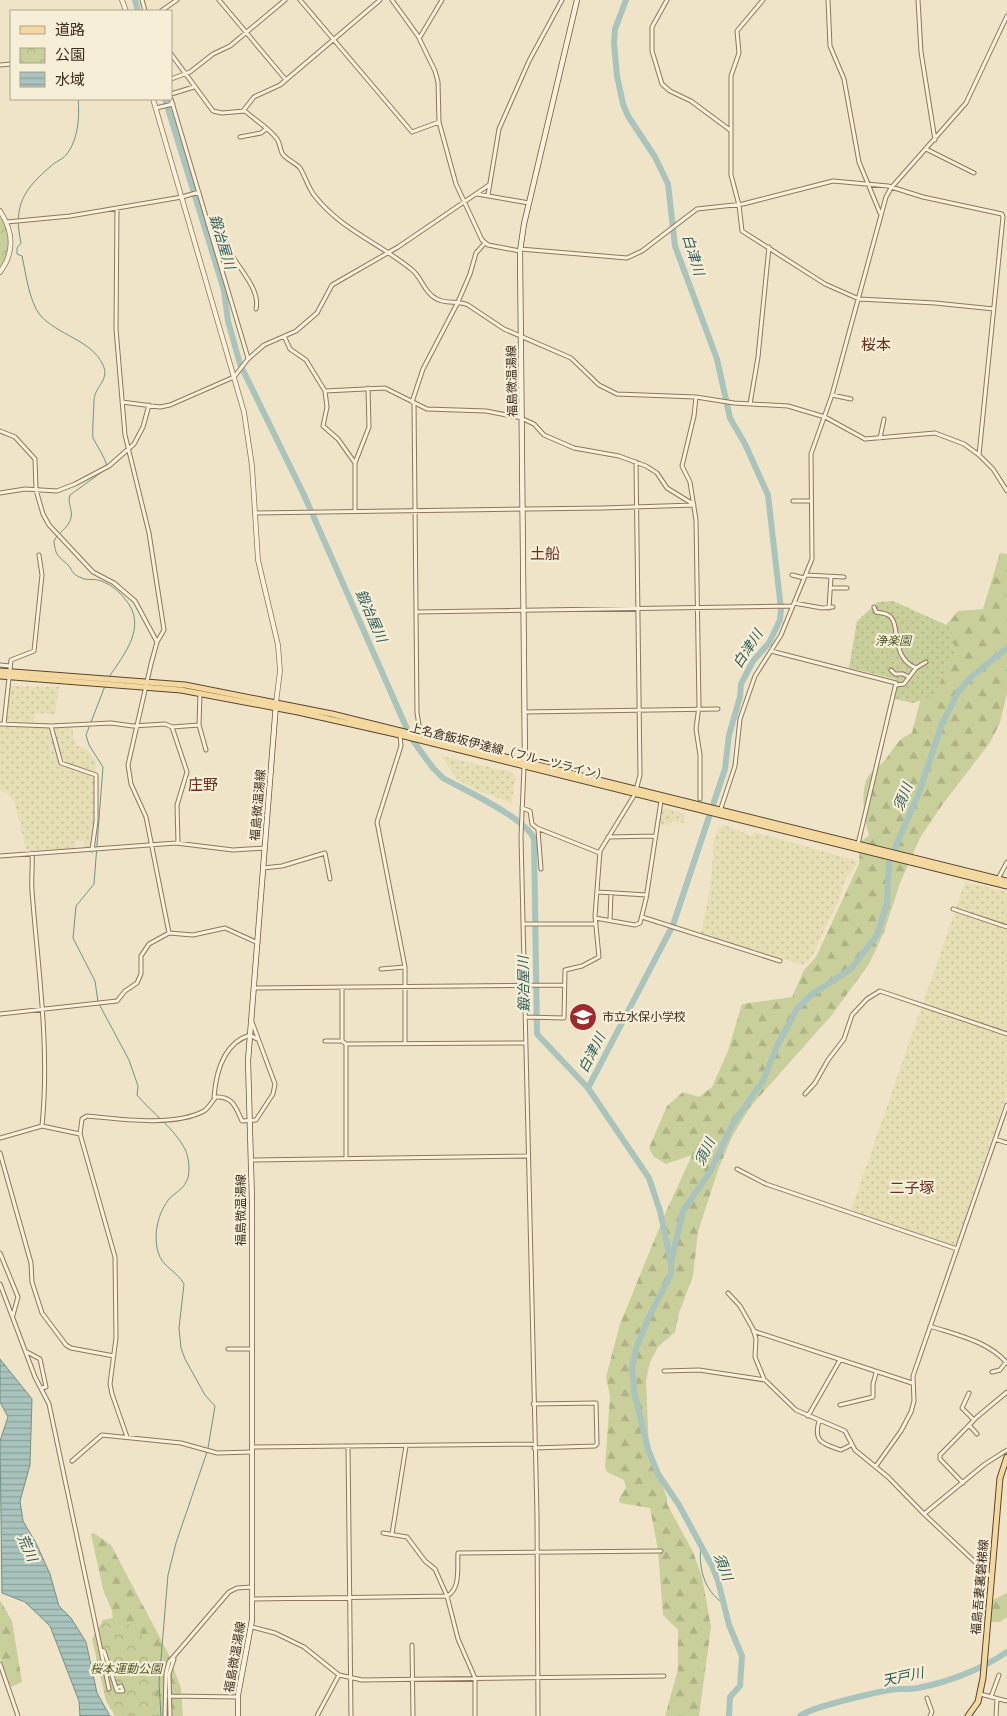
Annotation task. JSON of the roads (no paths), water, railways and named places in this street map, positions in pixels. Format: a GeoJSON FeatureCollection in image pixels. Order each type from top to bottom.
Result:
{"type":"FeatureCollection","features":[{"type":"Feature","properties":{"kind":"main road","name":"福島微温湯線"},"geometry":{"type":"LineString","coordinates":[[525,764],[520,250],[577,0]]}},
{"type":"Feature","properties":{"kind":"main road","name":"上名倉飯坂伊達線（フルーツライン）"},"geometry":{"type":"LineString","coordinates":[[0,672],[146,685],[184,686],[401,733],[636,791],[700,804],[719,812],[924,864],[997,881],[1007,881]]}},
{"type":"Feature","properties":{"kind":"main road","name":"上名倉飯坂伊達線（フルーツライン）"},"geometry":{"type":"LineString","coordinates":[[0,676],[9,674]]}},
{"type":"Feature","properties":{"kind":"main road","name":"上名倉飯坂伊達線（フルーツライン）"},"geometry":{"type":"LineString","coordinates":[[146,685],[276,706]]}},
{"type":"Feature","properties":{"kind":"main road","name":"福島微温湯線"},"geometry":{"type":"LineString","coordinates":[[238,1716],[238,1697],[252,1627],[253,1450],[251,1160],[249,1122],[250,1035],[276,706]]}},
{"type":"Feature","properties":{"kind":"main road","name":"上名倉飯坂伊達線（フルーツライン）"},"geometry":{"type":"LineString","coordinates":[[636,791],[661,800],[700,804]]}},
{"type":"Feature","properties":{"kind":"main road","name":"上名倉飯坂伊達線（フルーツライン）"},"geometry":{"type":"LineString","coordinates":[[719,812],[858,844],[879,852]]}},
{"type":"Feature","properties":{"kind":"main road","name":"上名倉飯坂伊達線（フルーツライン）"},"geometry":{"type":"LineString","coordinates":[[997,881],[1007,886]]}},
{"type":"Feature","properties":{"kind":"main road","name":"福島吾妻裏磐梯線"},"geometry":{"type":"LineString","coordinates":[[968,1716],[980,1694],[983,1678],[1000,1478],[1007,1457]]}},
{"type":"Feature","properties":{"kind":"street"},"geometry":{"type":"LineString","coordinates":[[162,10],[177,0]]}},
{"type":"Feature","properties":{"kind":"street"},"geometry":{"type":"LineString","coordinates":[[219,0],[286,80]]}},
{"type":"Feature","properties":{"kind":"street"},"geometry":{"type":"LineString","coordinates":[[172,78],[185,74],[198,67],[215,53],[230,46],[285,0]]}},
{"type":"Feature","properties":{"kind":"street"},"geometry":{"type":"LineString","coordinates":[[300,0],[412,132],[439,122]]}},
{"type":"Feature","properties":{"kind":"street"},"geometry":{"type":"LineString","coordinates":[[172,55],[213,112],[242,111],[258,94],[278,86],[286,80],[380,0]]}},
{"type":"Feature","properties":{"kind":"street"},"geometry":{"type":"LineString","coordinates":[[392,0],[419,38],[438,82],[439,122],[454,177],[485,243]]}},
{"type":"Feature","properties":{"kind":"street"},"geometry":{"type":"LineString","coordinates":[[419,38],[442,0]]}},
{"type":"Feature","properties":{"kind":"street"},"geometry":{"type":"LineString","coordinates":[[488,194],[500,129],[529,61],[562,0]]}},
{"type":"Feature","properties":{"kind":"street"},"geometry":{"type":"LineString","coordinates":[[667,0],[652,27],[652,51],[662,84],[670,91],[691,101],[731,130]]}},
{"type":"Feature","properties":{"kind":"street"},"geometry":{"type":"LineString","coordinates":[[763,0],[737,31],[740,53],[731,76],[731,179],[739,205],[742,230],[825,284],[857,298],[994,309]]}},
{"type":"Feature","properties":{"kind":"street"},"geometry":{"type":"LineString","coordinates":[[828,0],[830,46],[844,79],[856,150],[881,214]]}},
{"type":"Feature","properties":{"kind":"street"},"geometry":{"type":"LineString","coordinates":[[918,0],[921,52],[935,140]]}},
{"type":"Feature","properties":{"kind":"street"},"geometry":{"type":"LineString","coordinates":[[719,812],[734,766],[742,714],[757,671],[781,635],[813,551],[811,454],[832,395],[881,214],[892,188],[969,100],[1007,16]]}},
{"type":"Feature","properties":{"kind":"street"},"geometry":{"type":"LineString","coordinates":[[172,94],[194,87]]}},
{"type":"Feature","properties":{"kind":"street"},"geometry":{"type":"LineString","coordinates":[[154,100],[158,108],[184,196],[234,377],[247,432],[260,572],[278,645],[280,671],[276,706]]}},
{"type":"Feature","properties":{"kind":"street"},"geometry":{"type":"LineString","coordinates":[[171,100],[221,265],[247,361]]}},
{"type":"Feature","properties":{"kind":"street"},"geometry":{"type":"LineString","coordinates":[[158,108],[171,104]]}},
{"type":"Feature","properties":{"kind":"street"},"geometry":{"type":"LineString","coordinates":[[242,111],[276,138],[283,154],[299,167],[314,195],[331,213],[355,234],[388,252],[413,270],[423,286],[434,298],[444,302],[458,302],[474,308],[498,326],[571,358],[599,385],[611,392],[788,406],[824,417],[861,438],[880,438],[932,432],[964,444],[979,455],[993,469],[1007,491]]}},
{"type":"Feature","properties":{"kind":"street"},"geometry":{"type":"LineString","coordinates":[[240,137],[261,133],[266,129]]}},
{"type":"Feature","properties":{"kind":"street"},"geometry":{"type":"LineString","coordinates":[[926,150],[974,173]]}},
{"type":"Feature","properties":{"kind":"street"},"geometry":{"type":"LineString","coordinates":[[485,243],[520,250],[627,258],[642,250],[697,209],[739,205],[823,182],[838,180],[867,182],[1003,215],[979,455]]}},
{"type":"Feature","properties":{"kind":"street"},"geometry":{"type":"LineString","coordinates":[[122,402],[170,405],[234,377],[264,344],[296,330],[317,313],[332,285],[388,252],[489,185]]}},
{"type":"Feature","properties":{"kind":"street"},"geometry":{"type":"LineString","coordinates":[[7,222],[70,216],[198,192]]}},
{"type":"Feature","properties":{"kind":"street"},"geometry":{"type":"LineString","coordinates":[[477,194],[488,194],[530,203]]}},
{"type":"Feature","properties":{"kind":"street"},"geometry":{"type":"LineString","coordinates":[[117,208],[116,329],[122,402],[128,451],[149,533],[164,630],[157,642],[135,726],[128,759],[128,770],[131,784],[144,810],[169,933]]}},
{"type":"Feature","properties":{"kind":"street"},"geometry":{"type":"LineString","coordinates":[[0,211],[7,222],[11,236],[10,249],[0,272]]}},
{"type":"Feature","properties":{"kind":"street"},"geometry":{"type":"LineString","coordinates":[[208,225],[219,220],[225,240],[236,263],[245,274],[253,291],[256,309]]}},
{"type":"Feature","properties":{"kind":"street"},"geometry":{"type":"LineString","coordinates":[[420,738],[417,713],[413,402],[423,369],[458,302],[470,274],[476,253],[485,243]]}},
{"type":"Feature","properties":{"kind":"street"},"geometry":{"type":"LineString","coordinates":[[750,404],[758,356],[769,247]]}},
{"type":"Feature","properties":{"kind":"street"},"geometry":{"type":"LineString","coordinates":[[221,265],[236,263]]}},
{"type":"Feature","properties":{"kind":"street"},"geometry":{"type":"LineString","coordinates":[[284,336],[290,349],[306,360],[325,391],[327,407],[323,426],[338,439],[355,463]]}},
{"type":"Feature","properties":{"kind":"street"},"geometry":{"type":"LineString","coordinates":[[325,391],[368,388],[388,389],[429,409],[486,411],[522,418],[534,424],[544,435],[574,448],[619,456],[653,470],[667,488],[694,505]]}},
{"type":"Feature","properties":{"kind":"street"},"geometry":{"type":"LineString","coordinates":[[355,512],[355,463],[369,429],[368,388]]}},
{"type":"Feature","properties":{"kind":"street"},"geometry":{"type":"LineString","coordinates":[[832,395],[851,399]]}},
{"type":"Feature","properties":{"kind":"street"},"geometry":{"type":"LineString","coordinates":[[696,398],[694,416],[682,464],[690,482],[696,520],[696,729],[700,755],[700,804]]}},
{"type":"Feature","properties":{"kind":"street"},"geometry":{"type":"LineString","coordinates":[[0,493],[25,489],[50,492],[75,484],[111,464],[128,451],[143,427],[149,405]]}},
{"type":"Feature","properties":{"kind":"street"},"geometry":{"type":"LineString","coordinates":[[880,438],[884,419]]}},
{"type":"Feature","properties":{"kind":"street"},"geometry":{"type":"LineString","coordinates":[[0,431],[16,437],[34,457],[36,490],[43,514],[52,529],[93,572],[114,583],[135,601],[157,642]]}},
{"type":"Feature","properties":{"kind":"street"},"geometry":{"type":"LineString","coordinates":[[525,1017],[564,1018],[565,970],[582,966],[599,957],[596,918],[600,853],[636,791],[641,770],[636,462]]}},
{"type":"Feature","properties":{"kind":"street"},"geometry":{"type":"LineString","coordinates":[[793,501],[811,501]]}},
{"type":"Feature","properties":{"kind":"street"},"geometry":{"type":"LineString","coordinates":[[254,513],[637,508],[694,505]]}},
{"type":"Feature","properties":{"kind":"street"},"geometry":{"type":"LineString","coordinates":[[39,555],[42,575],[34,651],[32,654],[12,658],[2,724],[50,726],[111,723],[135,726],[165,724],[172,727],[198,726]]}},
{"type":"Feature","properties":{"kind":"street"},"geometry":{"type":"LineString","coordinates":[[792,575],[844,577]]}},
{"type":"Feature","properties":{"kind":"street"},"geometry":{"type":"LineString","coordinates":[[416,612],[793,605],[831,607],[831,576]]}},
{"type":"Feature","properties":{"kind":"street"},"geometry":{"type":"LineString","coordinates":[[832,588],[847,588]]}},
{"type":"Feature","properties":{"kind":"street"},"geometry":{"type":"LineString","coordinates":[[874,607],[876,612],[887,614],[892,619],[900,655],[916,668]]}},
{"type":"Feature","properties":{"kind":"street"},"geometry":{"type":"LineString","coordinates":[[770,651],[895,681],[896,685],[858,844]]}},
{"type":"Feature","properties":{"kind":"street"},"geometry":{"type":"LineString","coordinates":[[896,685],[901,686],[916,668],[926,662]]}},
{"type":"Feature","properties":{"kind":"street"},"geometry":{"type":"LineString","coordinates":[[0,665],[10,666]]}},
{"type":"Feature","properties":{"kind":"street"},"geometry":{"type":"LineString","coordinates":[[891,670],[895,674],[903,674],[908,678]]}},
{"type":"Feature","properties":{"kind":"street"},"geometry":{"type":"LineString","coordinates":[[200,693],[198,726],[206,750]]}},
{"type":"Feature","properties":{"kind":"street"},"geometry":{"type":"LineString","coordinates":[[524,712],[718,709]]}},
{"type":"Feature","properties":{"kind":"street"},"geometry":{"type":"LineString","coordinates":[[50,726],[61,763],[94,773],[97,776],[96,821],[92,850]]}},
{"type":"Feature","properties":{"kind":"street"},"geometry":{"type":"LineString","coordinates":[[172,727],[187,772],[177,805],[178,843]]}},
{"type":"Feature","properties":{"kind":"street"},"geometry":{"type":"LineString","coordinates":[[401,733],[401,746],[377,822],[405,967],[405,1043]]}},
{"type":"Feature","properties":{"kind":"street"},"geometry":{"type":"LineString","coordinates":[[525,764],[522,808],[523,924],[537,1553],[538,1716]]}},
{"type":"Feature","properties":{"kind":"street"},"geometry":{"type":"LineString","coordinates":[[596,918],[637,925],[642,917],[661,800]]}},
{"type":"Feature","properties":{"kind":"street"},"geometry":{"type":"LineString","coordinates":[[522,808],[530,811],[532,824],[538,829],[600,853]]}},
{"type":"Feature","properties":{"kind":"street"},"geometry":{"type":"LineString","coordinates":[[538,829],[541,869]]}},
{"type":"Feature","properties":{"kind":"street"},"geometry":{"type":"LineString","coordinates":[[608,837],[655,836]]}},
{"type":"Feature","properties":{"kind":"street"},"geometry":{"type":"LineString","coordinates":[[0,856],[178,843],[236,850],[265,848]]}},
{"type":"Feature","properties":{"kind":"street"},"geometry":{"type":"LineString","coordinates":[[32,853],[32,890],[44,1010],[46,1069],[42,1126]]}},
{"type":"Feature","properties":{"kind":"street"},"geometry":{"type":"LineString","coordinates":[[263,868],[282,866],[325,853],[330,879]]}},
{"type":"Feature","properties":{"kind":"street"},"geometry":{"type":"LineString","coordinates":[[997,881],[1007,862]]}},
{"type":"Feature","properties":{"kind":"street"},"geometry":{"type":"LineString","coordinates":[[598,892],[647,895]]}},
{"type":"Feature","properties":{"kind":"street"},"geometry":{"type":"LineString","coordinates":[[610,920],[611,893]]}},
{"type":"Feature","properties":{"kind":"street"},"geometry":{"type":"LineString","coordinates":[[953,909],[1007,927]]}},
{"type":"Feature","properties":{"kind":"street"},"geometry":{"type":"LineString","coordinates":[[642,917],[780,960]]}},
{"type":"Feature","properties":{"kind":"street"},"geometry":{"type":"LineString","coordinates":[[523,924],[596,924]]}},
{"type":"Feature","properties":{"kind":"street"},"geometry":{"type":"LineString","coordinates":[[0,1014],[117,1001],[124,991],[137,983],[141,974],[141,956],[145,949],[155,940],[169,933],[193,934],[225,928],[258,943]]}},
{"type":"Feature","properties":{"kind":"street"},"geometry":{"type":"LineString","coordinates":[[382,969],[405,967]]}},
{"type":"Feature","properties":{"kind":"street"},"geometry":{"type":"LineString","coordinates":[[254,988],[564,985]]}},
{"type":"Feature","properties":{"kind":"street"},"geometry":{"type":"LineString","coordinates":[[342,988],[342,1041]]}},
{"type":"Feature","properties":{"kind":"street"},"geometry":{"type":"LineString","coordinates":[[805,1094],[815,1083],[828,1060],[844,1039],[852,1014],[867,999],[880,990],[1007,1034]]}},
{"type":"Feature","properties":{"kind":"street"},"geometry":{"type":"LineString","coordinates":[[214,1098],[227,1098],[235,1104],[242,1121],[249,1122],[256,1120],[275,1088],[251,1021]]}},
{"type":"Feature","properties":{"kind":"street"},"geometry":{"type":"LineString","coordinates":[[127,1437],[110,1384],[114,1356],[117,1292],[115,1257],[80,1134],[84,1116],[164,1120],[202,1112],[214,1098],[217,1076],[226,1054],[234,1043],[250,1035],[258,1039]]}},
{"type":"Feature","properties":{"kind":"street"},"geometry":{"type":"LineString","coordinates":[[325,1041],[342,1041],[346,1044],[526,1043]]}},
{"type":"Feature","properties":{"kind":"street"},"geometry":{"type":"LineString","coordinates":[[346,1044],[346,1158]]}},
{"type":"Feature","properties":{"kind":"street"},"geometry":{"type":"LineString","coordinates":[[876,1466],[901,1431],[911,1412],[914,1401],[912,1383],[956,1249],[1007,1105]]}},
{"type":"Feature","properties":{"kind":"street"},"geometry":{"type":"LineString","coordinates":[[0,1138],[42,1126],[80,1134]]}},
{"type":"Feature","properties":{"kind":"street"},"geometry":{"type":"LineString","coordinates":[[996,1139],[1007,1143]]}},
{"type":"Feature","properties":{"kind":"street"},"geometry":{"type":"LineString","coordinates":[[0,1153],[31,1263],[32,1282],[42,1313],[69,1347],[114,1356]]}},
{"type":"Feature","properties":{"kind":"street"},"geometry":{"type":"LineString","coordinates":[[251,1160],[527,1156]]}},
{"type":"Feature","properties":{"kind":"street"},"geometry":{"type":"LineString","coordinates":[[737,1169],[760,1181],[956,1249]]}},
{"type":"Feature","properties":{"kind":"street"},"geometry":{"type":"LineString","coordinates":[[0,1253],[18,1297],[13,1316]]}},
{"type":"Feature","properties":{"kind":"street"},"geometry":{"type":"LineString","coordinates":[[0,1284],[50,1408],[109,1688]]}},
{"type":"Feature","properties":{"kind":"street"},"geometry":{"type":"LineString","coordinates":[[728,1293],[740,1306],[753,1331],[756,1340],[755,1356],[764,1379],[793,1407],[808,1416],[843,1430],[851,1445],[876,1466],[991,1577]]}},
{"type":"Feature","properties":{"kind":"street"},"geometry":{"type":"LineString","coordinates":[[930,1326],[985,1345],[1006,1363],[1000,1370],[992,1372]]}},
{"type":"Feature","properties":{"kind":"street"},"geometry":{"type":"LineString","coordinates":[[753,1331],[912,1383]]}},
{"type":"Feature","properties":{"kind":"street"},"geometry":{"type":"LineString","coordinates":[[228,1349],[252,1349]]}},
{"type":"Feature","properties":{"kind":"street"},"geometry":{"type":"LineString","coordinates":[[27,1352],[40,1359],[46,1387],[41,1388]]}},
{"type":"Feature","properties":{"kind":"street"},"geometry":{"type":"LineString","coordinates":[[808,1416],[840,1360]]}},
{"type":"Feature","properties":{"kind":"street"},"geometry":{"type":"LineString","coordinates":[[664,1371],[700,1370],[744,1378],[764,1379]]}},
{"type":"Feature","properties":{"kind":"street"},"geometry":{"type":"LineString","coordinates":[[840,1405],[873,1398],[872,1384],[876,1372]]}},
{"type":"Feature","properties":{"kind":"street"},"geometry":{"type":"LineString","coordinates":[[963,1483],[939,1457],[968,1425],[1007,1392]]}},
{"type":"Feature","properties":{"kind":"street"},"geometry":{"type":"LineString","coordinates":[[969,1393],[962,1408],[974,1420]]}},
{"type":"Feature","properties":{"kind":"street"},"geometry":{"type":"LineString","coordinates":[[72,1461],[101,1435],[181,1443],[217,1453],[348,1446],[595,1446],[597,1444],[596,1403],[533,1404]]}},
{"type":"Feature","properties":{"kind":"street"},"geometry":{"type":"LineString","coordinates":[[819,1421],[816,1434],[819,1440],[841,1450],[851,1445]]}},
{"type":"Feature","properties":{"kind":"street"},"geometry":{"type":"LineString","coordinates":[[968,1425],[977,1434]]}},
{"type":"Feature","properties":{"kind":"street"},"geometry":{"type":"LineString","coordinates":[[348,1446],[351,1716]]}},
{"type":"Feature","properties":{"kind":"street"},"geometry":{"type":"LineString","coordinates":[[392,1534],[406,1446]]}},
{"type":"Feature","properties":{"kind":"street"},"geometry":{"type":"LineString","coordinates":[[924,1514],[985,1464],[1007,1450]]}},
{"type":"Feature","properties":{"kind":"street"},"geometry":{"type":"LineString","coordinates":[[383,1533],[404,1536],[409,1539],[425,1561],[435,1569],[447,1596],[458,1639],[474,1678],[475,1716]]}},
{"type":"Feature","properties":{"kind":"street"},"geometry":{"type":"LineString","coordinates":[[252,1599],[447,1596],[453,1592],[456,1586],[458,1554],[661,1551]]}},
{"type":"Feature","properties":{"kind":"street"},"geometry":{"type":"LineString","coordinates":[[166,1716],[166,1670],[176,1654],[229,1592],[237,1588],[252,1587]]}},
{"type":"Feature","properties":{"kind":"street"},"geometry":{"type":"LineString","coordinates":[[252,1627],[276,1633],[304,1647],[339,1675],[362,1680],[664,1676]]}},
{"type":"Feature","properties":{"kind":"street"},"geometry":{"type":"LineString","coordinates":[[412,1645],[413,1716]]}},
{"type":"Feature","properties":{"kind":"street"},"geometry":{"type":"LineString","coordinates":[[101,1650],[104,1651],[117,1688]]}},
{"type":"Feature","properties":{"kind":"street"},"geometry":{"type":"LineString","coordinates":[[170,1716],[170,1668],[176,1654]]}},
{"type":"Feature","properties":{"kind":"street"},"geometry":{"type":"LineString","coordinates":[[0,1664],[18,1716]]}},
{"type":"Feature","properties":{"kind":"street"},"geometry":{"type":"LineString","coordinates":[[317,1716],[339,1675]]}},
{"type":"Feature","properties":{"kind":"street"},"geometry":{"type":"LineString","coordinates":[[991,1697],[999,1675]]}},
{"type":"Feature","properties":{"kind":"street"},"geometry":{"type":"LineString","coordinates":[[980,1694],[1007,1701]]}},
{"type":"Feature","properties":{"kind":"street"},"geometry":{"type":"LineString","coordinates":[[169,1696],[238,1697]]}},
{"type":"Feature","properties":{"kind":"street"},"geometry":{"type":"LineString","coordinates":[[927,1698],[932,1712],[930,1716]]}},
{"type":"Feature","properties":{"kind":"street"},"geometry":{"type":"LineString","coordinates":[[996,1716],[997,1699]]}},
{"type":"Feature","properties":{"kind":"water","name":"荒川"},"geometry":{"type":"Polygon","coordinates":[[[0,1359],[32,1399],[30,1465],[20,1501],[23,1521],[36,1543],[50,1574],[59,1606],[71,1618],[86,1642],[97,1693],[110,1716],[80,1716],[79,1701],[50,1626],[25,1602],[2,1593],[0,1441],[8,1417],[0,1402],[0,1359]]]}},
{"type":"Feature","properties":{"kind":"waterway","name":"鍛冶屋川"},"geometry":{"type":"LineString","coordinates":[[135,0],[138,10]]}},
{"type":"Feature","properties":{"kind":"waterway","name":"白津川"},"geometry":{"type":"LineString","coordinates":[[588,1088],[673,925],[725,769],[729,735],[740,697],[741,684],[753,661],[769,643],[780,620],[781,609],[768,495],[745,444],[730,418],[717,359],[675,246],[668,184],[655,157],[628,116],[623,104],[617,76],[614,43],[615,29],[626,0]]}},
{"type":"Feature","properties":{"kind":"waterway"},"geometry":{"type":"LineString","coordinates":[[78,100],[79,113],[76,136],[70,149],[65,156],[33,183],[22,200],[18,219],[21,243],[17,248],[17,254],[22,256],[33,302],[40,315],[55,328],[91,349],[103,365],[105,375],[94,400],[93,438],[107,466]]}},
{"type":"Feature","properties":{"kind":"waterway","name":"鍛冶屋川"},"geometry":{"type":"LineString","coordinates":[[165,100],[224,290],[228,321],[240,364],[304,495],[411,738],[433,768],[443,778],[479,797],[519,822],[529,831],[534,839],[537,1034],[588,1088],[649,1178],[660,1211],[671,1263]]}},
{"type":"Feature","properties":{"kind":"waterway"},"geometry":{"type":"LineString","coordinates":[[106,469],[70,495],[71,518],[68,525],[54,541],[57,554],[75,575],[84,579],[99,580],[111,586],[123,596],[132,609],[134,619],[132,639],[109,677]]}},
{"type":"Feature","properties":{"kind":"waterway","name":"須川"},"geometry":{"type":"LineString","coordinates":[[729,1716],[730,1697],[740,1686],[742,1656],[729,1625],[718,1581],[712,1566],[679,1505],[658,1474],[648,1449],[634,1391],[632,1367],[636,1349],[648,1319],[671,1274],[671,1263],[683,1211],[710,1172],[732,1125],[763,1081],[777,1046],[797,1009],[811,995],[851,969],[877,935],[887,903],[889,862],[918,795],[942,724],[958,692],[971,677],[1007,648]]}},
{"type":"Feature","properties":{"kind":"waterway"},"geometry":{"type":"LineString","coordinates":[[105,686],[86,735],[89,745],[103,767],[94,884],[76,906],[73,938],[95,981],[98,1002],[129,1060],[138,1086],[137,1095],[175,1134],[188,1157],[188,1179],[183,1187],[170,1198],[162,1210],[156,1238],[158,1252],[163,1262],[184,1284],[179,1328],[181,1348],[205,1395],[215,1406],[208,1448]]}},
{"type":"Feature","properties":{"kind":"waterway"},"geometry":{"type":"LineString","coordinates":[[161,1716],[159,1682],[168,1575],[176,1543],[207,1452]]}},
{"type":"Feature","properties":{"kind":"waterway"},"geometry":{"type":"LineString","coordinates":[[701,1545],[700,1562],[704,1578],[711,1592],[723,1603]]}},
{"type":"Feature","properties":{"kind":"waterway","name":"天戸川"},"geometry":{"type":"LineString","coordinates":[[800,1716],[818,1708],[864,1696],[891,1690],[918,1688],[941,1682],[965,1674],[1007,1652]]}},
{"type":"Feature","properties":{"kind":"place","name":"市立水保小学校"},"geometry":{"type":"Point","coordinates":[583,1017]}},
{"type":"Feature","properties":{"kind":"district","name":"桜本"},"geometry":{"type":"Point","coordinates":[876,345]}},
{"type":"Feature","properties":{"kind":"district","name":"土船"},"geometry":{"type":"Point","coordinates":[545,554]}},
{"type":"Feature","properties":{"kind":"district","name":"庄野"},"geometry":{"type":"Point","coordinates":[203,785]}},
{"type":"Feature","properties":{"kind":"district","name":"二子塚"},"geometry":{"type":"Point","coordinates":[912,1188]}},
{"type":"Feature","properties":{"kind":"park label","name":"浄楽園"},"geometry":{"type":"Point","coordinates":[893,641]}},
{"type":"Feature","properties":{"kind":"park label","name":"桜本運動公園"},"geometry":{"type":"Point","coordinates":[126,1669]}}]}
